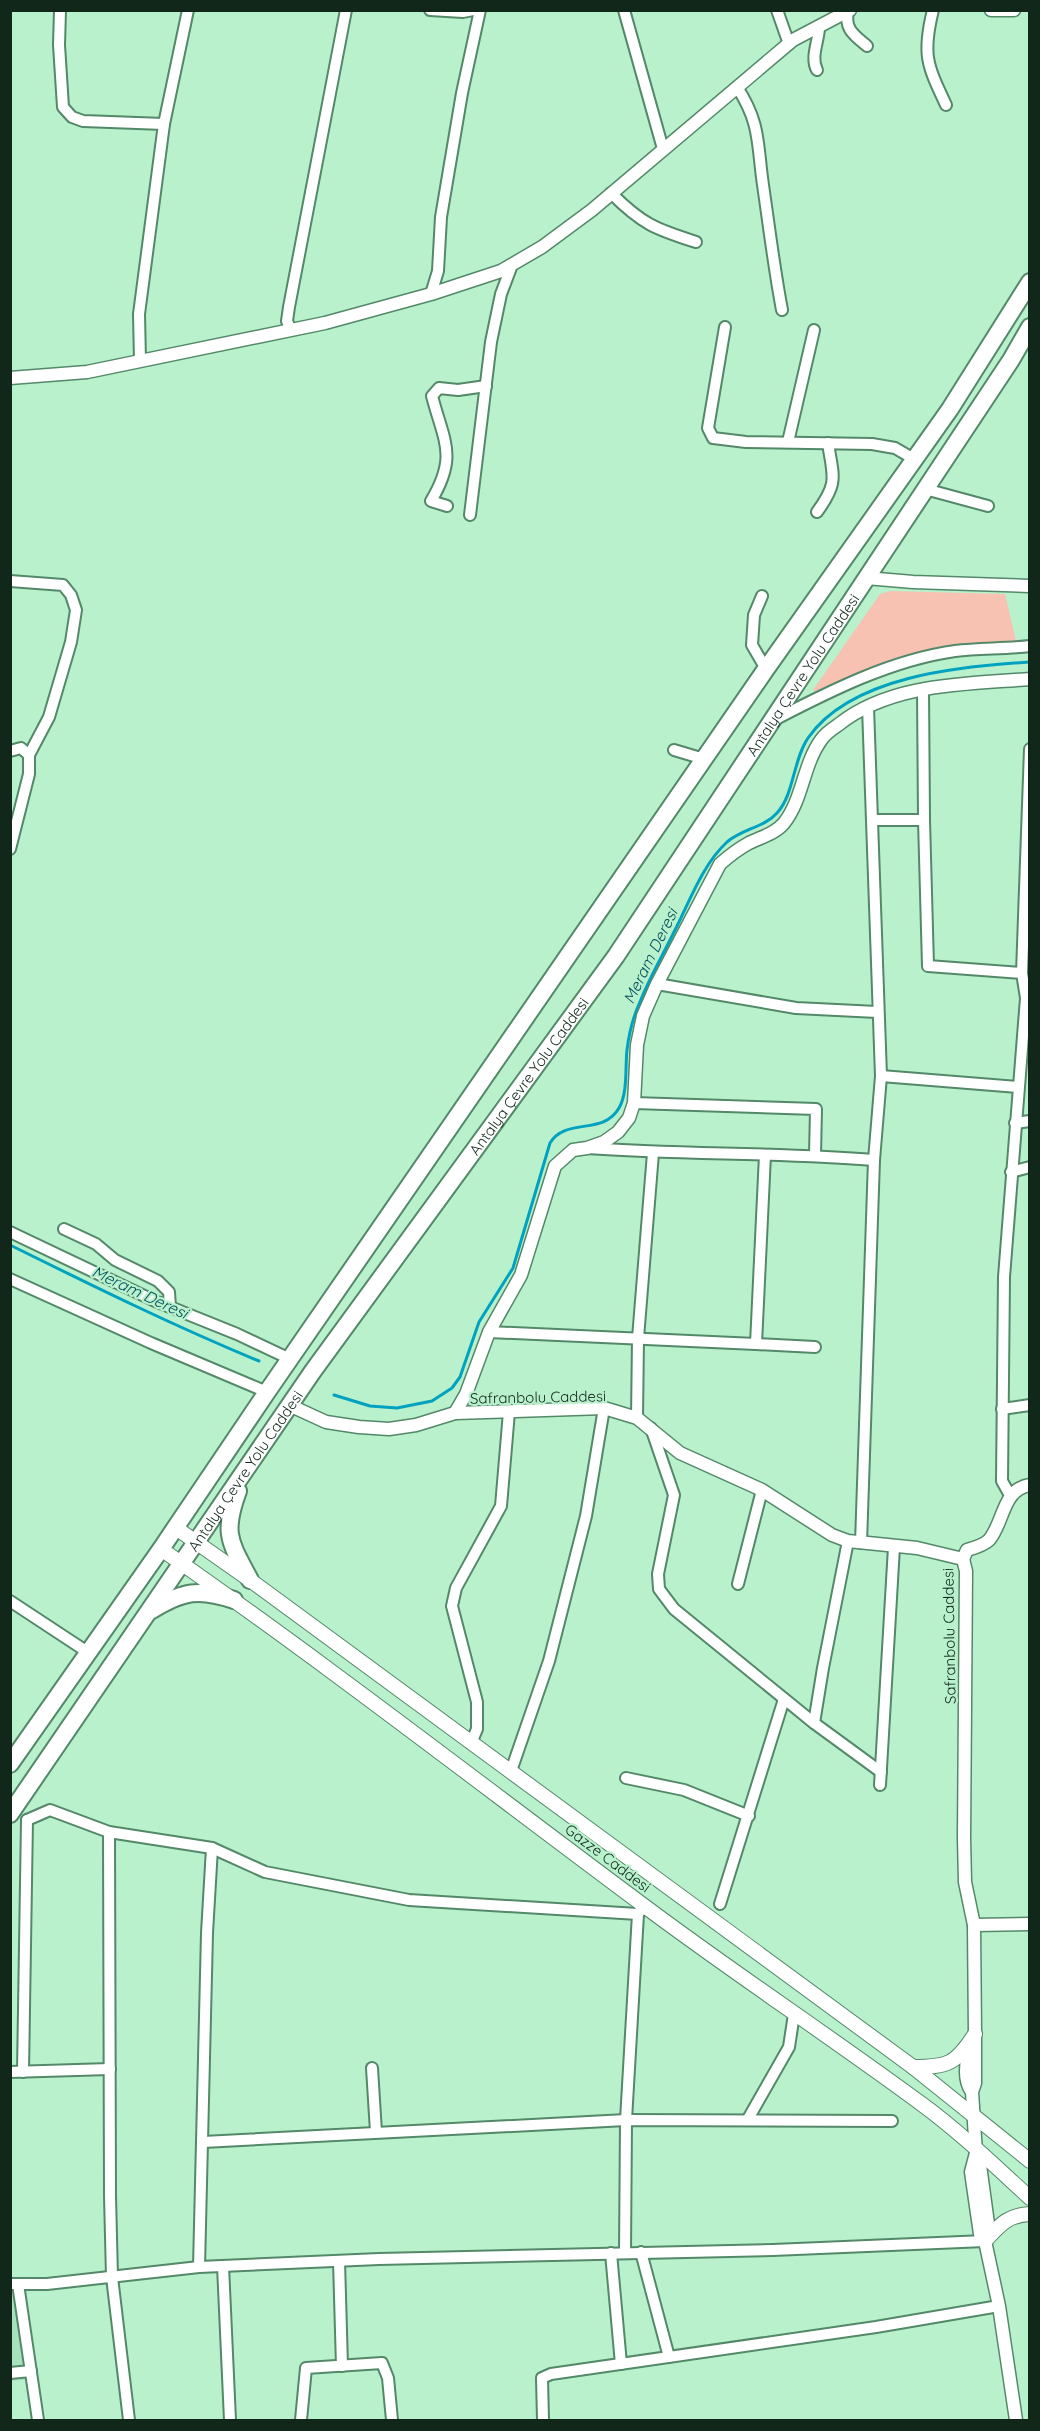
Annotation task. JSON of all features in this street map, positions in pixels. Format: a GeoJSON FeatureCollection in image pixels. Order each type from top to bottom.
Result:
{"type":"FeatureCollection","features":[{"type":"Feature","properties":{"kind":"highway","name":"Antalya Çevre Yolu Caddesi"},"geometry":{"type":"LineString","coordinates":[[10,1764],[176,1528],[267,1392],[766,669],[950,409],[1029,282]]}},
{"type":"Feature","properties":{"kind":"highway","name":"Antalya Çevre Yolu Caddesi"},"geometry":{"type":"LineString","coordinates":[[12,1812],[289,1405],[616,956],[1011,360],[1029,327]]}},
{"type":"Feature","properties":{"kind":"highway"},"geometry":{"type":"LineString","coordinates":[[245,1471],[233,1502],[228,1538],[250,1580]]}},
{"type":"Feature","properties":{"kind":"highway"},"geometry":{"type":"LineString","coordinates":[[146,1614],[176,1596],[187,1593],[211,1593],[234,1600]]}},
{"type":"Feature","properties":{"kind":"main road","name":"Gazze Caddesi"},"geometry":{"type":"LineString","coordinates":[[176,1528],[913,2067],[1029,2161]]}},
{"type":"Feature","properties":{"kind":"main road","name":"Gazze Caddesi"},"geometry":{"type":"LineString","coordinates":[[161,1549],[234,1600],[641,1910],[925,2106],[1029,2198]]}},
{"type":"Feature","properties":{"kind":"main road"},"geometry":{"type":"LineString","coordinates":[[913,2067],[938,2067],[950,2063],[966,2048],[975,2034]]}},
{"type":"Feature","properties":{"kind":"main road"},"geometry":{"type":"LineString","coordinates":[[985,2241],[1001,2224],[1015,2215],[1029,2214]]}},
{"type":"Feature","properties":{"kind":"street"},"geometry":{"type":"LineString","coordinates":[[60,10],[63,107],[72,117],[83,121],[164,124]]}},
{"type":"Feature","properties":{"kind":"street"},"geometry":{"type":"LineString","coordinates":[[140,361],[139,314],[164,124],[188,10]]}},
{"type":"Feature","properties":{"kind":"street"},"geometry":{"type":"LineString","coordinates":[[291,330],[287,321],[289,307],[346,10]]}},
{"type":"Feature","properties":{"kind":"street"},"geometry":{"type":"LineString","coordinates":[[430,10],[463,12],[473,10]]}},
{"type":"Feature","properties":{"kind":"street"},"geometry":{"type":"LineString","coordinates":[[431,294],[438,271],[441,217],[462,93],[480,10]]}},
{"type":"Feature","properties":{"kind":"street"},"geometry":{"type":"LineString","coordinates":[[624,10],[663,149]]}},
{"type":"Feature","properties":{"kind":"street"},"geometry":{"type":"LineString","coordinates":[[777,10],[789,44]]}},
{"type":"Feature","properties":{"kind":"street"},"geometry":{"type":"LineString","coordinates":[[933,10],[925,46],[932,74],[946,105]]}},
{"type":"Feature","properties":{"kind":"street"},"geometry":{"type":"LineString","coordinates":[[991,10],[1014,10]]}},
{"type":"Feature","properties":{"kind":"street"},"geometry":{"type":"LineString","coordinates":[[10,378],[87,372],[291,330],[431,294],[501,271],[542,247],[592,210],[789,44],[849,11]]}},
{"type":"Feature","properties":{"kind":"street"},"geometry":{"type":"LineString","coordinates":[[849,11],[846,20],[850,32],[867,46]]}},
{"type":"Feature","properties":{"kind":"street"},"geometry":{"type":"LineString","coordinates":[[817,69],[813,60],[819,40],[819,27]]}},
{"type":"Feature","properties":{"kind":"street"},"geometry":{"type":"LineString","coordinates":[[736,87],[749,106],[758,142],[782,309]]}},
{"type":"Feature","properties":{"kind":"street"},"geometry":{"type":"LineString","coordinates":[[611,193],[633,216],[658,230],[696,242]]}},
{"type":"Feature","properties":{"kind":"street"},"geometry":{"type":"LineString","coordinates":[[470,515],[491,342],[501,294],[512,265]]}},
{"type":"Feature","properties":{"kind":"street"},"geometry":{"type":"LineString","coordinates":[[724,327],[708,428],[713,438],[746,442],[872,444],[895,448],[914,459]]}},
{"type":"Feature","properties":{"kind":"street"},"geometry":{"type":"LineString","coordinates":[[788,442],[814,330]]}},
{"type":"Feature","properties":{"kind":"street"},"geometry":{"type":"LineString","coordinates":[[447,506],[431,501],[440,485],[446,464],[447,447],[432,396],[439,388],[459,390],[486,386]]}},
{"type":"Feature","properties":{"kind":"street"},"geometry":{"type":"LineString","coordinates":[[817,512],[831,494],[834,480],[828,442]]}},
{"type":"Feature","properties":{"kind":"street"},"geometry":{"type":"LineString","coordinates":[[925,489],[988,506]]}},
{"type":"Feature","properties":{"kind":"street"},"geometry":{"type":"LineString","coordinates":[[866,578],[1029,586]]}},
{"type":"Feature","properties":{"kind":"street"},"geometry":{"type":"LineString","coordinates":[[10,581],[63,585],[71,595],[76,610],[71,642],[49,717],[29,755],[29,774],[10,849]]}},
{"type":"Feature","properties":{"kind":"street"},"geometry":{"type":"LineString","coordinates":[[762,596],[754,615],[752,645],[766,669]]}},
{"type":"Feature","properties":{"kind":"street"},"geometry":{"type":"LineString","coordinates":[[771,722],[830,691],[906,662],[955,651],[1029,646]]}},
{"type":"Feature","properties":{"kind":"street"},"geometry":{"type":"LineString","coordinates":[[455,1413],[466,1394],[489,1332],[521,1275],[555,1166],[573,1150],[604,1142],[618,1132],[629,1118],[634,1103],[637,1045],[643,1016],[657,984],[720,864],[731,854],[767,836],[783,824],[792,810],[809,760],[822,738],[845,719],[895,696],[923,689],[1029,679]]}},
{"type":"Feature","properties":{"kind":"street"},"geometry":{"type":"LineString","coordinates":[[923,689],[928,966],[1022,973]]}},
{"type":"Feature","properties":{"kind":"street"},"geometry":{"type":"LineString","coordinates":[[861,1543],[874,1160],[881,1076],[868,707]]}},
{"type":"Feature","properties":{"kind":"street"},"geometry":{"type":"LineString","coordinates":[[10,751],[21,748],[29,755]]}},
{"type":"Feature","properties":{"kind":"street"},"geometry":{"type":"LineString","coordinates":[[1011,1497],[1002,1481],[1004,1277],[1018,1087],[1026,1032],[1026,998],[1022,973],[1029,749]]}},
{"type":"Feature","properties":{"kind":"street"},"geometry":{"type":"LineString","coordinates":[[674,750],[704,759]]}},
{"type":"Feature","properties":{"kind":"street"},"geometry":{"type":"LineString","coordinates":[[873,820],[924,820]]}},
{"type":"Feature","properties":{"kind":"street"},"geometry":{"type":"LineString","coordinates":[[657,984],[796,1008],[877,1012]]}},
{"type":"Feature","properties":{"kind":"street"},"geometry":{"type":"LineString","coordinates":[[881,1076],[1018,1087]]}},
{"type":"Feature","properties":{"kind":"street"},"geometry":{"type":"LineString","coordinates":[[634,1103],[816,1109],[815,1155]]}},
{"type":"Feature","properties":{"kind":"street"},"geometry":{"type":"LineString","coordinates":[[1015,1123],[1029,1121]]}},
{"type":"Feature","properties":{"kind":"street"},"geometry":{"type":"LineString","coordinates":[[586,1148],[653,1153],[815,1155],[874,1160]]}},
{"type":"Feature","properties":{"kind":"street"},"geometry":{"type":"LineString","coordinates":[[637,1418],[638,1338],[653,1153]]}},
{"type":"Feature","properties":{"kind":"street"},"geometry":{"type":"LineString","coordinates":[[756,1344],[765,1155]]}},
{"type":"Feature","properties":{"kind":"street"},"geometry":{"type":"LineString","coordinates":[[1011,1172],[1029,1167]]}},
{"type":"Feature","properties":{"kind":"street"},"geometry":{"type":"LineString","coordinates":[[64,1229],[96,1244],[115,1260],[158,1281],[169,1292],[170,1307]]}},
{"type":"Feature","properties":{"kind":"street"},"geometry":{"type":"LineString","coordinates":[[10,1232],[170,1307],[237,1334],[290,1359]]}},
{"type":"Feature","properties":{"kind":"street"},"geometry":{"type":"LineString","coordinates":[[10,1279],[151,1343],[267,1392]]}},
{"type":"Feature","properties":{"kind":"street"},"geometry":{"type":"LineString","coordinates":[[489,1332],[816,1347]]}},
{"type":"Feature","properties":{"kind":"street","name":"Safranbolu Caddesi"},"geometry":{"type":"LineString","coordinates":[[289,1405],[326,1422],[379,1428],[416,1425],[455,1413],[604,1408],[637,1418],[680,1453],[762,1490],[832,1535],[861,1543],[916,1548],[963,1559],[966,1571],[964,1838],[965,1882],[974,1925],[975,2083],[972,2092],[975,2151],[980,2165],[989,2231],[985,2241],[999,2306],[1016,2421]]}},
{"type":"Feature","properties":{"kind":"street"},"geometry":{"type":"LineString","coordinates":[[1002,1409],[1029,1405]]}},
{"type":"Feature","properties":{"kind":"street"},"geometry":{"type":"LineString","coordinates":[[511,1771],[549,1661],[586,1516],[604,1408]]}},
{"type":"Feature","properties":{"kind":"street"},"geometry":{"type":"LineString","coordinates":[[471,1743],[477,1728],[477,1702],[452,1606],[456,1588],[501,1506],[509,1412]]}},
{"type":"Feature","properties":{"kind":"street"},"geometry":{"type":"LineString","coordinates":[[651,1428],[674,1495],[658,1574],[659,1589],[674,1608],[784,1699],[881,1772]]}},
{"type":"Feature","properties":{"kind":"street"},"geometry":{"type":"LineString","coordinates":[[963,1559],[967,1550],[987,1543],[998,1528],[1005,1503],[1021,1486],[1029,1485]]}},
{"type":"Feature","properties":{"kind":"street"},"geometry":{"type":"LineString","coordinates":[[738,1584],[762,1490]]}},
{"type":"Feature","properties":{"kind":"street"},"geometry":{"type":"LineString","coordinates":[[814,1723],[848,1540]]}},
{"type":"Feature","properties":{"kind":"street"},"geometry":{"type":"LineString","coordinates":[[880,1785],[894,1547]]}},
{"type":"Feature","properties":{"kind":"street"},"geometry":{"type":"LineString","coordinates":[[10,1601],[89,1653]]}},
{"type":"Feature","properties":{"kind":"street"},"geometry":{"type":"LineString","coordinates":[[720,1904],[750,1816],[784,1699]]}},
{"type":"Feature","properties":{"kind":"street"},"geometry":{"type":"LineString","coordinates":[[626,1778],[684,1790],[750,1816]]}},
{"type":"Feature","properties":{"kind":"street"},"geometry":{"type":"LineString","coordinates":[[27,1820],[50,1810],[109,1832],[212,1848],[265,1872],[409,1900],[641,1910],[626,2120],[625,2253]]}},
{"type":"Feature","properties":{"kind":"street"},"geometry":{"type":"LineString","coordinates":[[12,1812],[27,1820]]}},
{"type":"Feature","properties":{"kind":"street"},"geometry":{"type":"LineString","coordinates":[[23,2072],[27,1820]]}},
{"type":"Feature","properties":{"kind":"street"},"geometry":{"type":"LineString","coordinates":[[109,1832],[112,2277],[129,2421]]}},
{"type":"Feature","properties":{"kind":"street"},"geometry":{"type":"LineString","coordinates":[[200,2267],[207,1933],[212,1848]]}},
{"type":"Feature","properties":{"kind":"street"},"geometry":{"type":"LineString","coordinates":[[974,1925],[1029,1924]]}},
{"type":"Feature","properties":{"kind":"street"},"geometry":{"type":"LineString","coordinates":[[748,2119],[789,2047],[794,2014]]}},
{"type":"Feature","properties":{"kind":"street"},"geometry":{"type":"LineString","coordinates":[[372,2068],[376,2132]]}},
{"type":"Feature","properties":{"kind":"street"},"geometry":{"type":"LineString","coordinates":[[10,2072],[110,2069]]}},
{"type":"Feature","properties":{"kind":"street"},"geometry":{"type":"LineString","coordinates":[[203,2142],[626,2120],[892,2121]]}},
{"type":"Feature","properties":{"kind":"street"},"geometry":{"type":"LineString","coordinates":[[38,2421],[14,2284],[47,2284],[200,2267],[339,2260],[985,2241]]}},
{"type":"Feature","properties":{"kind":"street"},"geometry":{"type":"LineString","coordinates":[[641,2252],[669,2357]]}},
{"type":"Feature","properties":{"kind":"street"},"geometry":{"type":"LineString","coordinates":[[611,2253],[621,2364]]}},
{"type":"Feature","properties":{"kind":"street"},"geometry":{"type":"LineString","coordinates":[[339,2260],[342,2366]]}},
{"type":"Feature","properties":{"kind":"street"},"geometry":{"type":"LineString","coordinates":[[223,2266],[230,2421]]}},
{"type":"Feature","properties":{"kind":"street"},"geometry":{"type":"LineString","coordinates":[[543,2421],[542,2378],[551,2374],[876,2327],[999,2306]]}},
{"type":"Feature","properties":{"kind":"street"},"geometry":{"type":"LineString","coordinates":[[301,2421],[306,2368],[382,2363],[388,2378],[392,2421]]}},
{"type":"Feature","properties":{"kind":"street"},"geometry":{"type":"LineString","coordinates":[[10,2373],[31,2371]]}},
{"type":"Feature","properties":{"kind":"shaded area"},"geometry":{"type":"Polygon","coordinates":[[[891,591],[1005,594],[1017,645],[872,672],[816,692],[813,690],[880,594],[891,591]]]}},
{"type":"Feature","properties":{"kind":"shaded area"},"geometry":{"type":"Polygon","coordinates":[[[10,2293],[14,2293],[25,2380],[11,2381],[10,2293]]]}},
{"type":"Feature","properties":{"kind":"waterway","name":"Meram Deresi"},"geometry":{"type":"LineString","coordinates":[[334,1395],[370,1406],[397,1408],[432,1401],[452,1388],[460,1377],[479,1322],[513,1268],[550,1143],[565,1130],[604,1122],[619,1108],[624,1095],[626,1057],[635,1013],[697,885],[710,862],[727,842],[766,822],[783,806],[803,747],[827,717],[851,701],[909,678],[941,671],[1030,662]]}},
{"type":"Feature","properties":{"kind":"waterway","name":"Meram Deresi"},"geometry":{"type":"LineString","coordinates":[[10,1245],[165,1320],[259,1361]]}}]}
